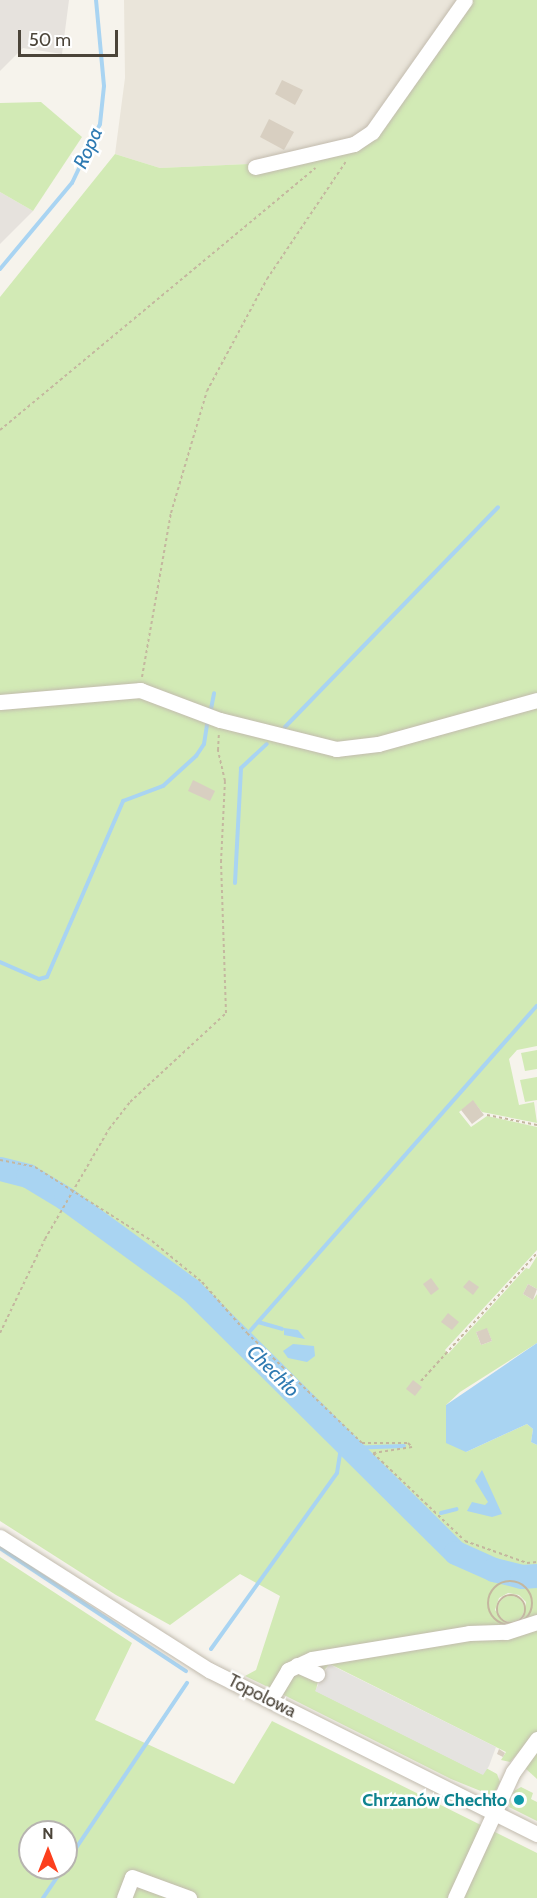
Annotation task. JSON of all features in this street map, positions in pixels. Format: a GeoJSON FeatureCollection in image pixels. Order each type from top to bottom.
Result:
{"type":"FeatureCollection","features":[{"type":"Feature","properties":{"kind":"street"},"geometry":{"type":"LineString","coordinates":[[255,167],[354,144],[372,132],[465,0]]}},
{"type":"Feature","properties":{"kind":"street"},"geometry":{"type":"LineString","coordinates":[[0,702],[140,690],[220,720],[336,749],[378,744],[537,700]]}},
{"type":"Feature","properties":{"kind":"street","name":"Topolowa"},"geometry":{"type":"LineString","coordinates":[[0,1537],[209,1670],[537,1834]]}},
{"type":"Feature","properties":{"kind":"street"},"geometry":{"type":"LineString","coordinates":[[275,1692],[288,1670],[297,1665],[469,1634],[506,1632],[530,1623]]}},
{"type":"Feature","properties":{"kind":"street"},"geometry":{"type":"LineString","coordinates":[[297,1665],[317,1674]]}},
{"type":"Feature","properties":{"kind":"street"},"geometry":{"type":"LineString","coordinates":[[455,1898],[513,1772],[537,1739]]}},
{"type":"Feature","properties":{"kind":"street"},"geometry":{"type":"LineString","coordinates":[[124,1898],[132,1877],[189,1898]]}},
{"type":"Feature","properties":{"kind":"path"},"geometry":{"type":"LineString","coordinates":[[140,690],[171,513],[207,391],[267,279],[343,169],[354,144]]}},
{"type":"Feature","properties":{"kind":"path"},"geometry":{"type":"LineString","coordinates":[[0,430],[317,167]]}},
{"type":"Feature","properties":{"kind":"path"},"geometry":{"type":"LineString","coordinates":[[0,1333],[90,1157],[130,1102],[226,1013],[221,861],[225,781],[218,750],[220,720]]}},
{"type":"Feature","properties":{"kind":"path"},"geometry":{"type":"LineString","coordinates":[[487,1114],[537,1125]]}},
{"type":"Feature","properties":{"kind":"path"},"geometry":{"type":"LineString","coordinates":[[0,1160],[35,1167],[152,1241],[202,1282],[247,1333],[362,1443],[408,1443],[412,1447],[373,1454],[465,1541],[517,1560],[537,1562]]}},
{"type":"Feature","properties":{"kind":"path"},"geometry":{"type":"LineString","coordinates":[[421,1381],[537,1253]]}},
{"type":"Feature","properties":{"kind":"path"},"geometry":{"type":"LineString","coordinates":[[506,1626],[492,1615],[489,1600],[495,1588],[508,1580],[521,1583],[531,1595],[530,1623]]}},
{"type":"Feature","properties":{"kind":"path"},"geometry":{"type":"LineString","coordinates":[[511,1594],[520,1598],[525,1610],[521,1619],[511,1623],[501,1619],[497,1610],[502,1597],[511,1594]]}},
{"type":"Feature","properties":{"kind":"shaded area"},"geometry":{"type":"Polygon","coordinates":[[[0,0],[69,0],[62,54],[23,48],[0,71],[0,0]]]}},
{"type":"Feature","properties":{"kind":"shaded area"},"geometry":{"type":"Polygon","coordinates":[[[124,0],[471,0],[375,133],[251,172],[248,164],[160,168],[115,154],[125,78],[124,0]]]}},
{"type":"Feature","properties":{"kind":"shaded area"},"geometry":{"type":"Polygon","coordinates":[[[0,192],[33,211],[0,244],[0,192]]]}},
{"type":"Feature","properties":{"kind":"shaded area"},"geometry":{"type":"Polygon","coordinates":[[[329,1664],[496,1747],[483,1775],[315,1691],[329,1664]]]}},
{"type":"Feature","properties":{"kind":"green space"},"geometry":{"type":"Polygon","coordinates":[[[471,0],[537,0],[537,1046],[517,1050],[509,1059],[519,1105],[534,1102],[537,1123],[482,1112],[473,1101],[459,1112],[471,1127],[487,1116],[537,1127],[537,1250],[445,1350],[448,1354],[526,1268],[529,1269],[537,1256],[537,1289],[528,1284],[523,1294],[533,1300],[537,1294],[537,1343],[460,1392],[446,1405],[466,1452],[527,1424],[533,1429],[531,1442],[537,1445],[537,1574],[485,1563],[453,1545],[158,1256],[32,1173],[0,1165],[0,297],[115,154],[160,168],[248,164],[251,172],[356,149],[471,0]],[[487,1329],[476,1332],[481,1345],[492,1341],[487,1329]]]}},
{"type":"Feature","properties":{"kind":"green space"},"geometry":{"type":"Polygon","coordinates":[[[41,102],[82,137],[33,211],[0,192],[0,103],[41,102]]]}},
{"type":"Feature","properties":{"kind":"green space"},"geometry":{"type":"Polygon","coordinates":[[[537,1050],[537,1069],[525,1071],[521,1053],[537,1050]]]}},
{"type":"Feature","properties":{"kind":"green space"},"geometry":{"type":"Polygon","coordinates":[[[537,1077],[537,1100],[525,1102],[520,1080],[537,1077]]]}},
{"type":"Feature","properties":{"kind":"green space"},"geometry":{"type":"Polygon","coordinates":[[[0,1172],[28,1180],[55,1196],[161,1273],[447,1550],[486,1573],[537,1581],[537,1620],[523,1620],[526,1602],[519,1595],[508,1593],[499,1598],[495,1610],[507,1624],[306,1657],[270,1688],[245,1676],[256,1670],[280,1596],[240,1574],[170,1625],[116,1595],[0,1521],[0,1172]]]}},
{"type":"Feature","properties":{"kind":"green space"},"geometry":{"type":"Polygon","coordinates":[[[0,1557],[132,1643],[95,1720],[234,1784],[272,1721],[537,1853],[537,1898],[0,1898],[0,1557]]]}},
{"type":"Feature","properties":{"kind":"green space"},"geometry":{"type":"Polygon","coordinates":[[[511,1596],[520,1600],[524,1609],[520,1618],[511,1622],[502,1618],[498,1609],[502,1600],[511,1596]]]}},
{"type":"Feature","properties":{"kind":"green space"},"geometry":{"type":"Polygon","coordinates":[[[537,1627],[537,1732],[510,1762],[501,1760],[506,1752],[330,1664],[323,1671],[307,1664],[537,1627]]]}},
{"type":"Feature","properties":{"kind":"green space"},"geometry":{"type":"Polygon","coordinates":[[[294,1670],[318,1680],[316,1691],[482,1774],[486,1768],[497,1774],[500,1782],[493,1796],[451,1779],[278,1692],[294,1670]]]}},
{"type":"Feature","properties":{"kind":"green space"},"geometry":{"type":"Polygon","coordinates":[[[537,1749],[537,1779],[525,1768],[537,1749]]]}},
{"type":"Feature","properties":{"kind":"green space"},"geometry":{"type":"Polygon","coordinates":[[[521,1787],[533,1793],[531,1799],[537,1802],[537,1821],[509,1807],[514,1791],[521,1787]]]}},
{"type":"Feature","properties":{"kind":"water"},"geometry":{"type":"Polygon","coordinates":[[[284,1328],[298,1330],[305,1339],[284,1335],[284,1328]]]}},
{"type":"Feature","properties":{"kind":"water"},"geometry":{"type":"Polygon","coordinates":[[[537,1343],[537,1445],[531,1442],[533,1429],[527,1424],[466,1452],[446,1443],[446,1405],[537,1343]]]}},
{"type":"Feature","properties":{"kind":"water"},"geometry":{"type":"Polygon","coordinates":[[[293,1344],[314,1346],[315,1356],[307,1362],[288,1358],[283,1351],[293,1344]]]}},
{"type":"Feature","properties":{"kind":"water"},"geometry":{"type":"Polygon","coordinates":[[[482,1470],[502,1514],[492,1517],[467,1511],[472,1502],[485,1505],[488,1502],[475,1481],[482,1470]]]}},
{"type":"Feature","properties":{"kind":"building"},"geometry":{"type":"Polygon","coordinates":[[[282,80],[303,90],[295,105],[275,94],[282,80]]]}},
{"type":"Feature","properties":{"kind":"building"},"geometry":{"type":"Polygon","coordinates":[[[269,119],[294,132],[284,150],[260,137],[269,119]]]}},
{"type":"Feature","properties":{"kind":"building"},"geometry":{"type":"Polygon","coordinates":[[[193,780],[215,791],[210,801],[188,791],[193,780]]]}},
{"type":"Feature","properties":{"kind":"building"},"geometry":{"type":"Polygon","coordinates":[[[473,1100],[484,1115],[472,1124],[461,1110],[473,1100]]]}},
{"type":"Feature","properties":{"kind":"building"},"geometry":{"type":"Polygon","coordinates":[[[431,1278],[439,1289],[431,1295],[423,1284],[431,1278]]]}},
{"type":"Feature","properties":{"kind":"building"},"geometry":{"type":"Polygon","coordinates":[[[469,1280],[479,1287],[473,1295],[463,1287],[469,1280]]]}},
{"type":"Feature","properties":{"kind":"building"},"geometry":{"type":"Polygon","coordinates":[[[528,1284],[537,1289],[533,1300],[523,1294],[528,1284]]]}},
{"type":"Feature","properties":{"kind":"building"},"geometry":{"type":"Polygon","coordinates":[[[448,1313],[459,1322],[452,1330],[441,1322],[448,1313]]]}},
{"type":"Feature","properties":{"kind":"building"},"geometry":{"type":"Polygon","coordinates":[[[487,1328],[492,1341],[481,1345],[476,1332],[487,1328]]]}},
{"type":"Feature","properties":{"kind":"building"},"geometry":{"type":"Polygon","coordinates":[[[413,1380],[422,1387],[415,1396],[406,1389],[413,1380]]]}},
{"type":"Feature","properties":{"kind":"building"},"geometry":{"type":"Polygon","coordinates":[[[499,1749],[505,1753],[503,1757],[497,1754],[499,1749]]]}},
{"type":"Feature","properties":{"kind":"waterway","name":"Ropa"},"geometry":{"type":"LineString","coordinates":[[0,269],[72,183],[100,124],[104,86],[96,0]]}},
{"type":"Feature","properties":{"kind":"waterway"},"geometry":{"type":"LineString","coordinates":[[285,727],[498,507]]}},
{"type":"Feature","properties":{"kind":"waterway"},"geometry":{"type":"LineString","coordinates":[[211,709],[214,693]]}},
{"type":"Feature","properties":{"kind":"waterway"},"geometry":{"type":"LineString","coordinates":[[0,962],[39,979],[47,977],[123,801],[163,786],[196,756],[204,744],[207,724]]}},
{"type":"Feature","properties":{"kind":"waterway"},"geometry":{"type":"LineString","coordinates":[[235,883],[241,768],[267,744]]}},
{"type":"Feature","properties":{"kind":"waterway"},"geometry":{"type":"LineString","coordinates":[[243,1339],[537,1006]]}},
{"type":"Feature","properties":{"kind":"waterway","name":"Chechło"},"geometry":{"type":"LineString","coordinates":[[0,1169],[28,1176],[66,1199],[191,1290],[456,1553],[494,1570],[522,1577],[537,1576]]}},
{"type":"Feature","properties":{"kind":"waterway"},"geometry":{"type":"LineString","coordinates":[[258,1322],[282,1329]]}},
{"type":"Feature","properties":{"kind":"waterway"},"geometry":{"type":"LineString","coordinates":[[211,1649],[337,1473],[342,1442]]}},
{"type":"Feature","properties":{"kind":"waterway"},"geometry":{"type":"LineString","coordinates":[[348,1448],[404,1446]]}},
{"type":"Feature","properties":{"kind":"waterway"},"geometry":{"type":"LineString","coordinates":[[441,1513],[457,1509]]}},
{"type":"Feature","properties":{"kind":"waterway"},"geometry":{"type":"LineString","coordinates":[[421,1519],[431,1515]]}},
{"type":"Feature","properties":{"kind":"waterway"},"geometry":{"type":"LineString","coordinates":[[0,1548],[186,1671]]}},
{"type":"Feature","properties":{"kind":"waterway"},"geometry":{"type":"LineString","coordinates":[[78,1845],[187,1683]]}},
{"type":"Feature","properties":{"kind":"waterway"},"geometry":{"type":"LineString","coordinates":[[43,1898],[55,1880]]}},
{"type":"Feature","properties":{"kind":"place","name":"Chrzanów Chechło"},"geometry":{"type":"Point","coordinates":[519,1800]}}]}
